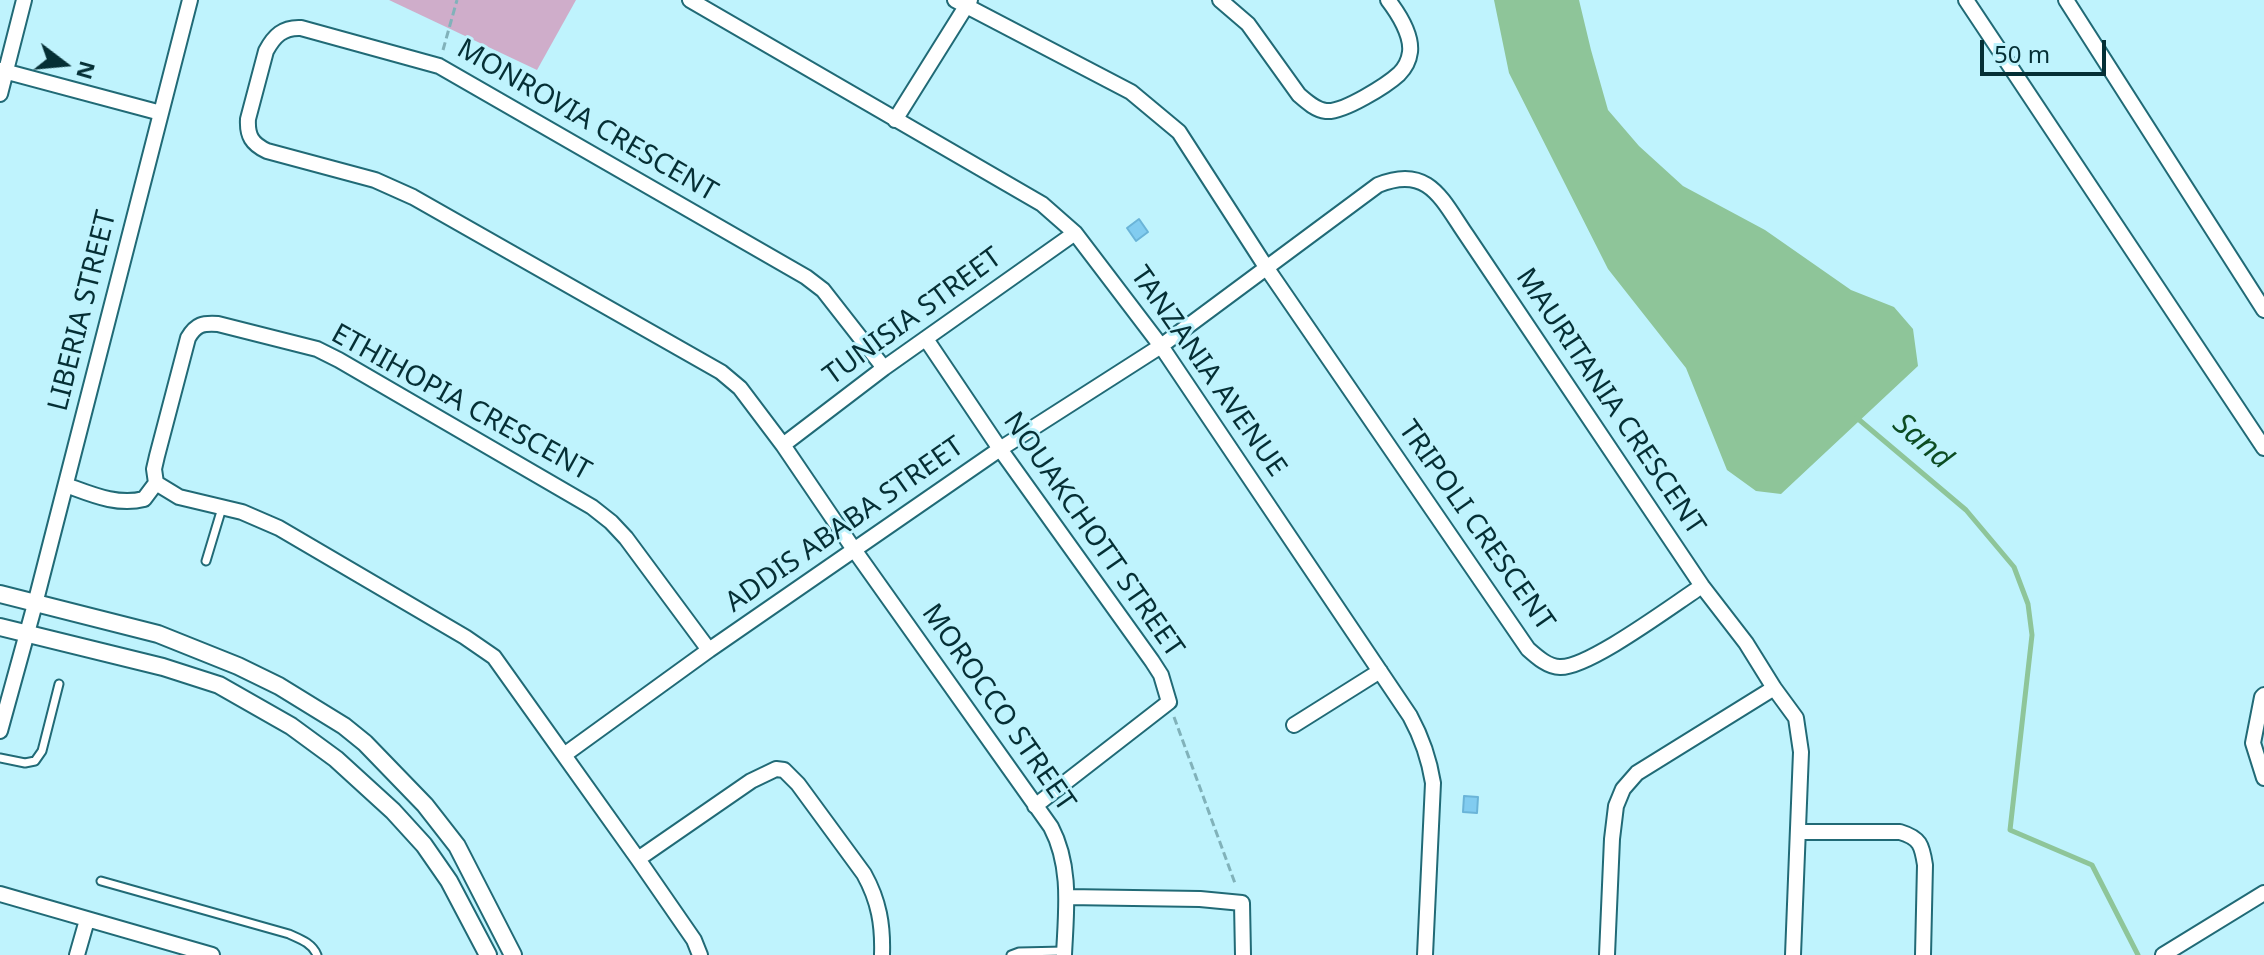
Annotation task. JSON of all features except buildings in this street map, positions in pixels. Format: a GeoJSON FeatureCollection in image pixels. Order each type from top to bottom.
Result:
{"type":"FeatureCollection","features":[{"type":"Feature","properties":{"kind":"street"},"geometry":{"type":"LineString","coordinates":[[0,94],[3,71],[24,0]]}},
{"type":"Feature","properties":{"kind":"street","name":"LIBERIA STREET"},"geometry":{"type":"LineString","coordinates":[[0,731],[190,0]]}},
{"type":"Feature","properties":{"kind":"street","name":"TANZANIA AVENUE"},"geometry":{"type":"LineString","coordinates":[[690,0],[1042,204],[1075,233],[1161,346],[1423,739],[1433,783],[1425,955]]}},
{"type":"Feature","properties":{"kind":"street"},"geometry":{"type":"LineString","coordinates":[[1220,0],[1240,16],[1260,39],[1299,95],[1308,104],[1326,111],[1343,108],[1402,71],[1411,48],[1408,36],[1388,0]]}},
{"type":"Feature","properties":{"kind":"street"},"geometry":{"type":"LineString","coordinates":[[1966,0],[2264,448]]}},
{"type":"Feature","properties":{"kind":"street"},"geometry":{"type":"LineString","coordinates":[[2066,0],[2264,310]]}},
{"type":"Feature","properties":{"kind":"street"},"geometry":{"type":"LineString","coordinates":[[895,120],[964,2]]}},
{"type":"Feature","properties":{"kind":"street","name":"TRIPOLI CRESCENT"},"geometry":{"type":"LineString","coordinates":[[964,2],[1131,92],[1179,132],[1266,267],[1528,649],[1538,658],[1561,668],[1592,658],[1702,586]]}},
{"type":"Feature","properties":{"kind":"street","name":"MONROVIA CRESCENT"},"geometry":{"type":"LineString","coordinates":[[783,445],[740,388],[721,372],[413,197],[375,180],[267,151],[251,141],[247,130],[248,119],[271,41],[290,27],[301,28],[439,66],[806,277],[823,290],[884,368]]}},
{"type":"Feature","properties":{"kind":"street"},"geometry":{"type":"LineString","coordinates":[[3,71],[161,113]]}},
{"type":"Feature","properties":{"kind":"street","name":"MAURITANIA CRESCENT"},"geometry":{"type":"LineString","coordinates":[[1161,346],[1378,185],[1394,178],[1411,178],[1438,194],[1702,586],[1746,643],[1796,718],[1801,752],[1793,955]]}},
{"type":"Feature","properties":{"kind":"street","name":"TUNISIA STREET"},"geometry":{"type":"LineString","coordinates":[[783,445],[884,368],[1075,233]]}},
{"type":"Feature","properties":{"kind":"street","name":"ETHIHOPIA CRESCENT"},"geometry":{"type":"LineString","coordinates":[[156,483],[154,469],[157,456],[188,338],[194,329],[204,323],[218,324],[317,349],[566,492],[611,522],[709,650]]}},
{"type":"Feature","properties":{"kind":"street","name":"NOUAKCHOTT STREET"},"geometry":{"type":"LineString","coordinates":[[926,339],[1000,449],[1152,661],[1161,675],[1169,702],[1035,806]]}},
{"type":"Feature","properties":{"kind":"street","name":"ADDIS ABABA STREET"},"geometry":{"type":"LineString","coordinates":[[564,755],[709,650],[1000,449],[1161,346]]}},
{"type":"Feature","properties":{"kind":"street","name":"MOROCCO STREET"},"geometry":{"type":"LineString","coordinates":[[783,445],[1057,839],[1066,872],[1064,953]]}},
{"type":"Feature","properties":{"kind":"street"},"geometry":{"type":"LineString","coordinates":[[66,485],[117,501],[135,501],[144,499],[156,483],[179,497],[242,512],[279,528],[484,649],[506,672],[694,940],[700,955]]}},
{"type":"Feature","properties":{"kind":"street"},"geometry":{"type":"LineString","coordinates":[[0,594],[158,634],[279,686],[344,726],[365,743],[425,805],[457,846],[513,955]]}},
{"type":"Feature","properties":{"kind":"street"},"geometry":{"type":"LineString","coordinates":[[0,627],[163,667],[219,685],[291,726],[336,759],[393,811],[424,845],[449,881],[488,955]]}},
{"type":"Feature","properties":{"kind":"street"},"geometry":{"type":"LineString","coordinates":[[1294,725],[1380,671]]}},
{"type":"Feature","properties":{"kind":"street"},"geometry":{"type":"LineString","coordinates":[[1607,955],[1612,839],[1616,806],[1623,789],[1637,773],[1774,688]]}},
{"type":"Feature","properties":{"kind":"street"},"geometry":{"type":"LineString","coordinates":[[2264,695],[2253,743],[2264,778]]}},
{"type":"Feature","properties":{"kind":"street"},"geometry":{"type":"LineString","coordinates":[[638,859],[751,781],[776,769],[784,770],[798,784],[873,890],[883,932],[882,955]]}},
{"type":"Feature","properties":{"kind":"street"},"geometry":{"type":"LineString","coordinates":[[1798,832],[1900,832],[1912,835],[1923,853],[1925,865],[1923,955]]}},
{"type":"Feature","properties":{"kind":"street"},"geometry":{"type":"LineString","coordinates":[[2163,955],[2264,893]]}},
{"type":"Feature","properties":{"kind":"street"},"geometry":{"type":"LineString","coordinates":[[0,894],[212,955]]}},
{"type":"Feature","properties":{"kind":"street"},"geometry":{"type":"LineString","coordinates":[[1067,897],[1200,899],[1242,903],[1243,955]]}},
{"type":"Feature","properties":{"kind":"street"},"geometry":{"type":"LineString","coordinates":[[77,955],[87,920]]}},
{"type":"Feature","properties":{"kind":"lane"},"geometry":{"type":"LineString","coordinates":[[206,561],[222,508]]}},
{"type":"Feature","properties":{"kind":"lane"},"geometry":{"type":"LineString","coordinates":[[0,758],[25,763],[35,761],[42,751],[59,684]]}},
{"type":"Feature","properties":{"kind":"lane"},"geometry":{"type":"LineString","coordinates":[[101,881],[289,934],[306,942],[317,955]]}},
{"type":"Feature","properties":{"kind":"lane"},"geometry":{"type":"LineString","coordinates":[[1011,955],[1019,952],[1064,953]]}},
{"type":"Feature","properties":{"kind":"path"},"geometry":{"type":"LineString","coordinates":[[439,66],[457,0]]}},
{"type":"Feature","properties":{"kind":"path"},"geometry":{"type":"LineString","coordinates":[[1169,702],[1242,903]]}},
{"type":"Feature","properties":{"kind":"shaded area"},"geometry":{"type":"Polygon","coordinates":[[[389,0],[576,0],[537,70],[389,0]]]}},
{"type":"Feature","properties":{"kind":"shaded area"},"geometry":{"type":"Polygon","coordinates":[[[1494,0],[1579,0],[1608,110],[1639,146],[1683,186],[1765,230],[1851,290],[1894,307],[1913,329],[1918,366],[1781,494],[1756,491],[1727,470],[1686,368],[1608,269],[1509,73],[1494,0]]]}},
{"type":"Feature","properties":{"kind":"waterway","name":"Sand"},"geometry":{"type":"LineString","coordinates":[[1857,418],[1966,510],[2014,567],[2028,604],[2032,635],[2010,830],[2092,865],[2138,955]]}}]}
